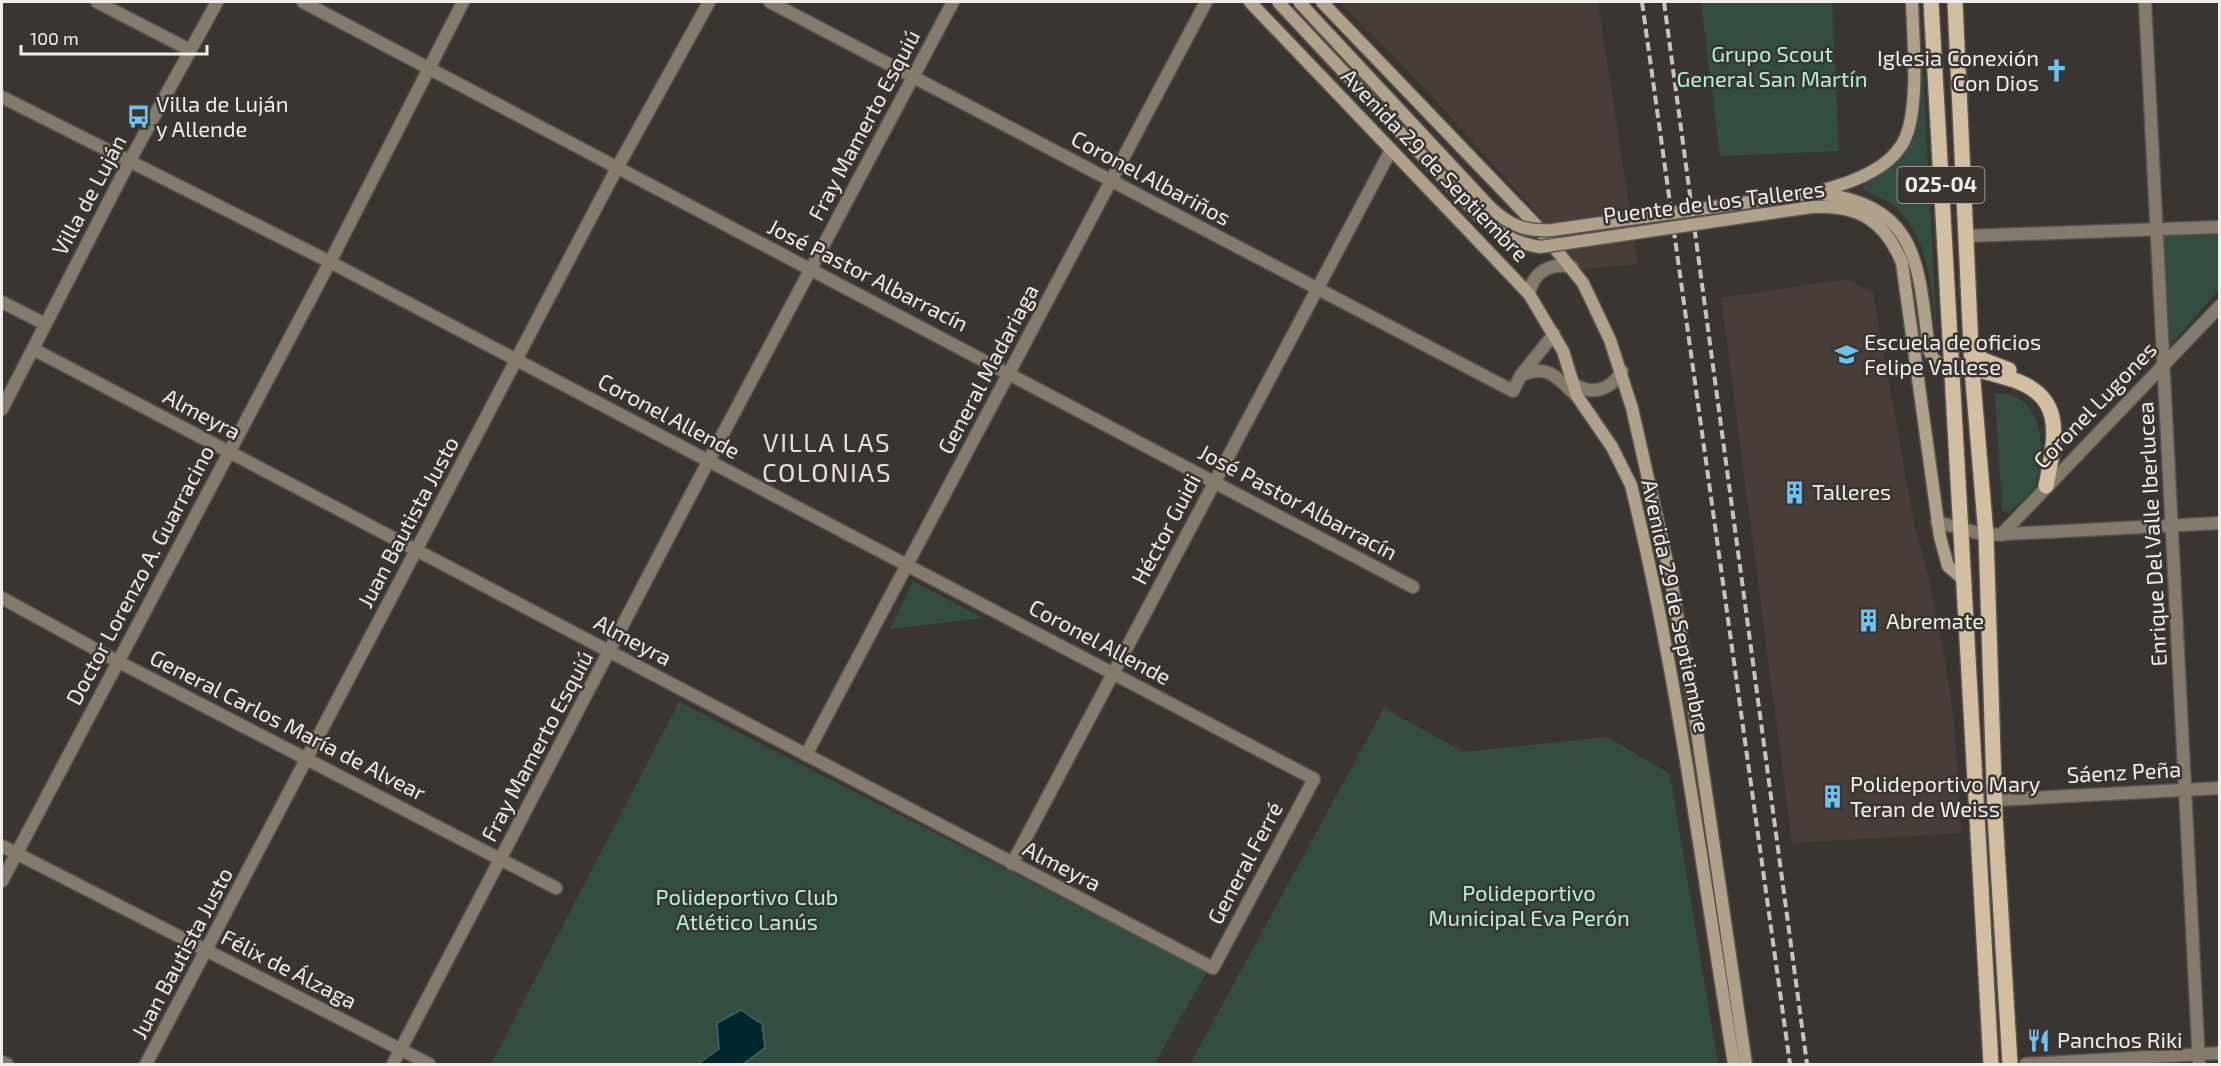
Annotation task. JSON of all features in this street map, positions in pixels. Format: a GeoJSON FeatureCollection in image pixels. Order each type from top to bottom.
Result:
{"type":"FeatureCollection","features":[{"type":"Feature","properties":{"kind":"main road","name":"025-04"},"geometry":{"type":"LineString","coordinates":[[1931,2],[1991,1065]]}},
{"type":"Feature","properties":{"kind":"main road","name":"025-04"},"geometry":{"type":"LineString","coordinates":[[1955,2],[1972,369],[1993,535],[1995,801],[2010,1065]]}},
{"type":"Feature","properties":{"kind":"main road"},"geometry":{"type":"LineString","coordinates":[[1971,350],[1983,360],[2009,370],[2042,397],[2053,415],[2054,441],[2046,486]]}},
{"type":"Feature","properties":{"kind":"main road"},"geometry":{"type":"LineString","coordinates":[[1951,369],[1972,369],[2023,382]]}},
{"type":"Feature","properties":{"kind":"street"},"geometry":{"type":"LineString","coordinates":[[97,2],[190,50]]}},
{"type":"Feature","properties":{"kind":"street","name":"Villa de Luján"},"geometry":{"type":"LineString","coordinates":[[2,409],[129,162],[217,2]]}},
{"type":"Feature","properties":{"kind":"street","name":"José Pastor Albarracín"},"geometry":{"type":"LineString","coordinates":[[303,2],[1413,587]]}},
{"type":"Feature","properties":{"kind":"street","name":"Doctor Lorenzo A. Guarracino"},"geometry":{"type":"LineString","coordinates":[[2,881],[330,262],[463,2]]}},
{"type":"Feature","properties":{"kind":"street","name":"Juan Bautista Justo"},"geometry":{"type":"LineString","coordinates":[[146,1065],[617,168],[709,2]]}},
{"type":"Feature","properties":{"kind":"street","name":"Coronel Albariños"},"geometry":{"type":"LineString","coordinates":[[770,2],[1513,391],[1521,375]]}},
{"type":"Feature","properties":{"kind":"street","name":"Fray Mamerto Esquiú"},"geometry":{"type":"LineString","coordinates":[[393,1065],[709,460],[952,2]]}},
{"type":"Feature","properties":{"kind":"street","name":"General Madariaga"},"geometry":{"type":"LineString","coordinates":[[806,755],[1206,2]]}},
{"type":"Feature","properties":{"kind":"street","name":"Avenida 29 de Septiembre"},"geometry":{"type":"LineString","coordinates":[[1251,2],[1529,294],[1554,334],[1577,396],[1624,467],[1641,526],[1679,712],[1734,1065]]}},
{"type":"Feature","properties":{"kind":"street","name":"Puente de Los Talleres"},"geometry":{"type":"LineString","coordinates":[[1278,2],[1477,214],[1499,232],[1526,245],[1540,247],[1812,207],[1846,208],[1865,216],[1883,228],[1895,244],[1902,263],[1923,350]]}},
{"type":"Feature","properties":{"kind":"street","name":"Puente de Los Talleres"},"geometry":{"type":"LineString","coordinates":[[1299,2],[1503,220],[1533,231],[1813,193],[1854,181],[1870,172],[1891,158],[1908,136],[1913,105],[1912,2]]}},
{"type":"Feature","properties":{"kind":"street","name":"Avenida 29 de Septiembre"},"geometry":{"type":"LineString","coordinates":[[1322,2],[1536,225],[1572,267],[1591,298],[1622,371],[1670,575],[1693,704],[1746,1065]]}},
{"type":"Feature","properties":{"kind":"street","name":"Enrique Del Valle Iberlucea"},"geometry":{"type":"LineString","coordinates":[[2145,2],[2198,1059]]}},
{"type":"Feature","properties":{"kind":"street","name":"Coronel Allende"},"geometry":{"type":"LineString","coordinates":[[2,97],[330,262],[1314,779]]}},
{"type":"Feature","properties":{"kind":"street","name":"Héctor Guidi"},"geometry":{"type":"LineString","coordinates":[[1012,864],[1391,150]]}},
{"type":"Feature","properties":{"kind":"street","name":"Puente de Los Talleres"},"geometry":{"type":"LineString","coordinates":[[1813,193],[1855,199],[1870,207],[1900,231],[1909,243],[1918,272],[1937,522],[1948,566],[1965,581]]}},
{"type":"Feature","properties":{"kind":"street"},"geometry":{"type":"LineString","coordinates":[[1967,236],[2220,227]]}},
{"type":"Feature","properties":{"kind":"street"},"geometry":{"type":"LineString","coordinates":[[1529,294],[1534,278],[1547,267],[1555,265],[1572,267]]}},
{"type":"Feature","properties":{"kind":"street"},"geometry":{"type":"LineString","coordinates":[[2,302],[45,324]]}},
{"type":"Feature","properties":{"kind":"street","name":"Coronel Lugones"},"geometry":{"type":"LineString","coordinates":[[1993,535],[2046,486],[2220,306]]}},
{"type":"Feature","properties":{"kind":"street"},"geometry":{"type":"LineString","coordinates":[[1521,375],[1554,334]]}},
{"type":"Feature","properties":{"kind":"street","name":"Almeyra"},"geometry":{"type":"LineString","coordinates":[[33,349],[1213,968]]}},
{"type":"Feature","properties":{"kind":"street"},"geometry":{"type":"LineString","coordinates":[[1923,350],[1934,360],[1951,369]]}},
{"type":"Feature","properties":{"kind":"street"},"geometry":{"type":"LineString","coordinates":[[1521,375],[1534,369],[1545,370],[1577,396]]}},
{"type":"Feature","properties":{"kind":"street"},"geometry":{"type":"LineString","coordinates":[[1572,383],[1587,390],[1596,391],[1612,385],[1622,371]]}},
{"type":"Feature","properties":{"kind":"street"},"geometry":{"type":"LineString","coordinates":[[1937,522],[1962,530],[1993,535],[2220,523]]}},
{"type":"Feature","properties":{"kind":"street","name":"General Carlos María de Alvear"},"geometry":{"type":"LineString","coordinates":[[2,598],[117,661],[556,888]]}},
{"type":"Feature","properties":{"kind":"street","name":"General Ferré"},"geometry":{"type":"LineString","coordinates":[[1213,968],[1314,779]]}},
{"type":"Feature","properties":{"kind":"street","name":"Sáenz Peña"},"geometry":{"type":"LineString","coordinates":[[1995,801],[2220,788]]}},
{"type":"Feature","properties":{"kind":"street","name":"Félix de Álzaga"},"geometry":{"type":"LineString","coordinates":[[2,846],[429,1065]]}},
{"type":"Feature","properties":{"kind":"street"},"geometry":{"type":"LineString","coordinates":[[2026,1065],[2198,1059],[2220,1053]]}},
{"type":"Feature","properties":{"kind":"street"},"geometry":{"type":"LineString","coordinates":[[2,1062],[7,1065]]}},
{"type":"Feature","properties":{"kind":"shaded area"},"geometry":{"type":"Polygon","coordinates":[[[1340,2],[1598,2],[1638,264],[1571,270],[1541,217],[1421,84],[1340,2]]]}},
{"type":"Feature","properties":{"kind":"shaded area"},"geometry":{"type":"Polygon","coordinates":[[[1848,279],[1873,293],[1915,528],[1929,579],[1944,654],[1954,720],[1961,833],[1792,843],[1721,298],[1848,279]]]}},
{"type":"Feature","properties":{"kind":"green space","name":"Grupo Scout General San Martín"},"geometry":{"type":"Polygon","coordinates":[[[1701,2],[1832,2],[1839,151],[1720,156],[1701,2]]]}},
{"type":"Feature","properties":{"kind":"green space"},"geometry":{"type":"Polygon","coordinates":[[[1922,45],[1937,341],[1931,286],[1915,233],[1906,218],[1893,205],[1864,190],[1863,186],[1900,157],[1915,132],[1921,104],[1922,45]]]}},
{"type":"Feature","properties":{"kind":"green space"},"geometry":{"type":"Polygon","coordinates":[[[2219,233],[2219,290],[2170,345],[2164,236],[2219,233]]]}},
{"type":"Feature","properties":{"kind":"green space"},"geometry":{"type":"Polygon","coordinates":[[[1995,394],[2009,395],[2020,400],[2029,408],[2035,418],[2041,443],[2035,486],[2009,513],[2002,510],[1995,394]]]}},
{"type":"Feature","properties":{"kind":"green space"},"geometry":{"type":"Polygon","coordinates":[[[913,581],[982,618],[890,629],[913,581]]]}},
{"type":"Feature","properties":{"kind":"green space","name":"Polideportivo Club Atlético Lanús"},"geometry":{"type":"Polygon","coordinates":[[[679,702],[1207,972],[1154,1064],[491,1064],[679,702]]]}},
{"type":"Feature","properties":{"kind":"green space","name":"Polideportivo Municipal Eva Perón"},"geometry":{"type":"Polygon","coordinates":[[[1384,708],[1463,752],[1607,737],[1670,774],[1718,1064],[1190,1064],[1384,708]]]}},
{"type":"Feature","properties":{"kind":"water"},"geometry":{"type":"Polygon","coordinates":[[[741,1010],[762,1024],[765,1048],[743,1064],[698,1064],[719,1049],[717,1023],[741,1010]]]}},
{"type":"Feature","properties":{"kind":"railway"},"geometry":{"type":"LineString","coordinates":[[1642,2],[1790,1064]]}},
{"type":"Feature","properties":{"kind":"railway"},"geometry":{"type":"LineString","coordinates":[[1664,2],[1807,1064]]}},
{"type":"Feature","properties":{"kind":"place","name":"Iglesia Conexión Con Dios"},"geometry":{"type":"Point","coordinates":[2057,71]}},
{"type":"Feature","properties":{"kind":"place","name":"Villa de Luján y Allende"},"geometry":{"type":"Point","coordinates":[138,117]}},
{"type":"Feature","properties":{"kind":"place","name":"Escuela de oficios Felipe Vallese"},"geometry":{"type":"Point","coordinates":[1846,355]}},
{"type":"Feature","properties":{"kind":"place","name":"Talleres"},"geometry":{"type":"Point","coordinates":[1794,492]}},
{"type":"Feature","properties":{"kind":"place","name":"Abremate"},"geometry":{"type":"Point","coordinates":[1868,621]}},
{"type":"Feature","properties":{"kind":"place","name":"Polideportivo Mary Teran de Weiss"},"geometry":{"type":"Point","coordinates":[1832,797]}},
{"type":"Feature","properties":{"kind":"place","name":"Panchos Riki"},"geometry":{"type":"Point","coordinates":[2039,1040]}},
{"type":"Feature","properties":{"kind":"district","name":"VILLA LAS COLONIAS"},"geometry":{"type":"Point","coordinates":[827,458]}}]}
